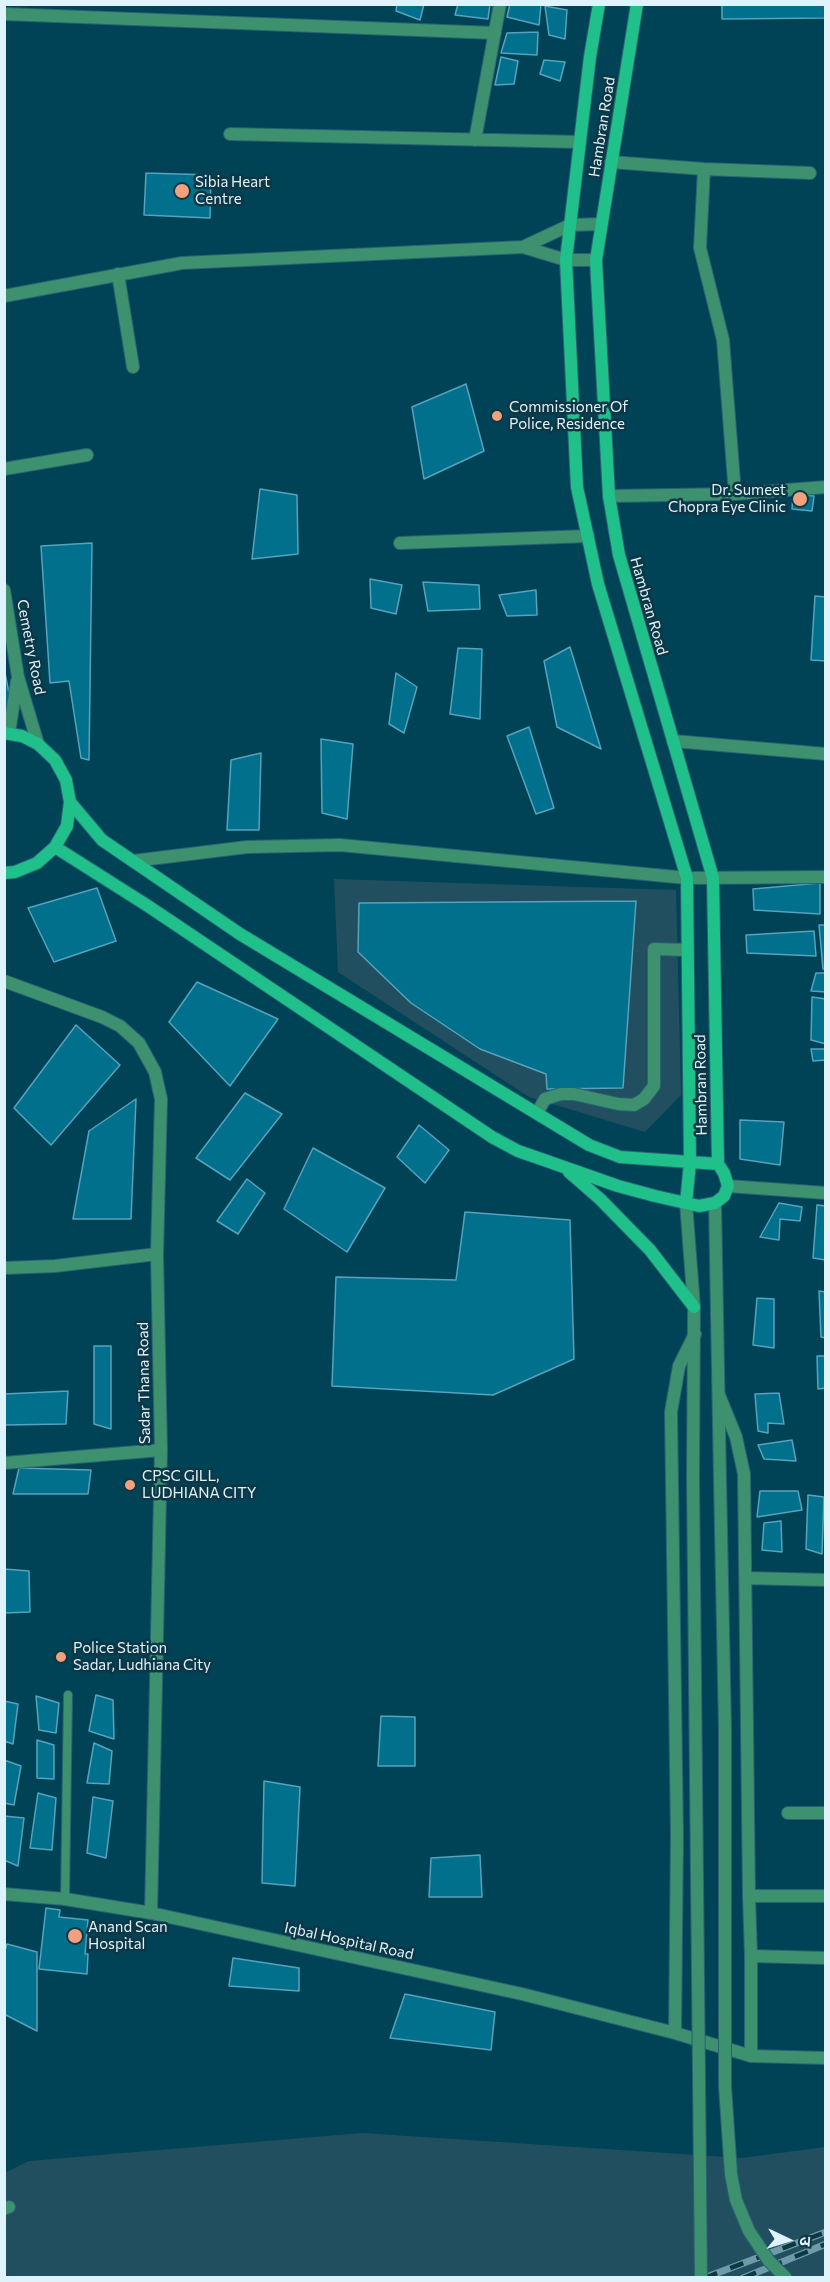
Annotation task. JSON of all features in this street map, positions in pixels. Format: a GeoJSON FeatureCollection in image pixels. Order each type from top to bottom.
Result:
{"type":"FeatureCollection","features":[{"type":"Feature","properties":{"kind":"main road","name":"Hambran Road"},"geometry":{"type":"LineString","coordinates":[[599,4],[590,57],[566,260],[577,487],[598,584],[687,878],[690,1162],[686,1203]]}},
{"type":"Feature","properties":{"kind":"main road","name":"Hambran Road"},"geometry":{"type":"LineString","coordinates":[[637,4],[596,260],[609,496],[619,555],[713,878],[718,1164],[728,1186]]}},
{"type":"Feature","properties":{"kind":"main road"},"geometry":{"type":"LineString","coordinates":[[4,873],[15,872],[37,863],[55,847],[67,826],[70,802],[66,780],[55,760],[38,744],[7,733]]}},
{"type":"Feature","properties":{"kind":"main road"},"geometry":{"type":"LineString","coordinates":[[70,802],[102,840],[240,934],[590,1145],[620,1157],[718,1164]]}},
{"type":"Feature","properties":{"kind":"main road"},"geometry":{"type":"LineString","coordinates":[[55,847],[148,906],[492,1137],[518,1150],[618,1186],[699,1206],[715,1203],[724,1196],[728,1186]]}},
{"type":"Feature","properties":{"kind":"main road"},"geometry":{"type":"LineString","coordinates":[[564,1167],[600,1199],[650,1250],[694,1307]]}},
{"type":"Feature","properties":{"kind":"street"},"geometry":{"type":"LineString","coordinates":[[475,140],[500,4]]}},
{"type":"Feature","properties":{"kind":"street"},"geometry":{"type":"LineString","coordinates":[[4,14],[495,33]]}},
{"type":"Feature","properties":{"kind":"street"},"geometry":{"type":"LineString","coordinates":[[230,134],[580,142]]}},
{"type":"Feature","properties":{"kind":"street"},"geometry":{"type":"LineString","coordinates":[[611,162],[704,169],[810,172]]}},
{"type":"Feature","properties":{"kind":"street"},"geometry":{"type":"LineString","coordinates":[[704,169],[700,248],[723,340],[735,494]]}},
{"type":"Feature","properties":{"kind":"street"},"geometry":{"type":"LineString","coordinates":[[523,247],[570,225],[602,224]]}},
{"type":"Feature","properties":{"kind":"street"},"geometry":{"type":"LineString","coordinates":[[4,296],[182,262],[523,247],[566,260],[596,260]]}},
{"type":"Feature","properties":{"kind":"street"},"geometry":{"type":"LineString","coordinates":[[118,274],[133,367]]}},
{"type":"Feature","properties":{"kind":"street"},"geometry":{"type":"LineString","coordinates":[[4,470],[87,455]]}},
{"type":"Feature","properties":{"kind":"street"},"geometry":{"type":"LineString","coordinates":[[609,496],[735,494],[825,487]]}},
{"type":"Feature","properties":{"kind":"street"},"geometry":{"type":"LineString","coordinates":[[400,543],[588,536]]}},
{"type":"Feature","properties":{"kind":"street","name":"Cemetry Road"},"geometry":{"type":"LineString","coordinates":[[4,590],[18,677],[38,744]]}},
{"type":"Feature","properties":{"kind":"street"},"geometry":{"type":"LineString","coordinates":[[7,733],[18,677]]}},
{"type":"Feature","properties":{"kind":"street"},"geometry":{"type":"LineString","coordinates":[[673,741],[825,754]]}},
{"type":"Feature","properties":{"kind":"street"},"geometry":{"type":"LineString","coordinates":[[133,861],[247,847],[340,845],[687,878],[825,877]]}},
{"type":"Feature","properties":{"kind":"street"},"geometry":{"type":"LineString","coordinates":[[537,1113],[545,1099],[561,1094],[574,1094],[618,1104],[634,1105],[644,1099],[654,1086],[654,949],[687,950]]}},
{"type":"Feature","properties":{"kind":"street","name":"Sadar Thana Road"},"geometry":{"type":"LineString","coordinates":[[4,981],[102,1017],[120,1026],[139,1043],[155,1072],[162,1099],[157,1254],[160,1450],[151,1913]]}},
{"type":"Feature","properties":{"kind":"street"},"geometry":{"type":"LineString","coordinates":[[728,1186],[825,1193]]}},
{"type":"Feature","properties":{"kind":"street"},"geometry":{"type":"LineString","coordinates":[[686,1203],[695,1334],[693,1478],[701,2277]]}},
{"type":"Feature","properties":{"kind":"street"},"geometry":{"type":"LineString","coordinates":[[715,1203],[725,1741],[725,2086],[731,2174],[736,2200],[749,2231],[769,2261],[786,2277]]}},
{"type":"Feature","properties":{"kind":"street"},"geometry":{"type":"LineString","coordinates":[[4,1268],[55,1266],[157,1254]]}},
{"type":"Feature","properties":{"kind":"street"},"geometry":{"type":"LineString","coordinates":[[679,2035],[671,1412],[679,1366],[695,1334]]}},
{"type":"Feature","properties":{"kind":"street"},"geometry":{"type":"LineString","coordinates":[[717,1389],[741,1454],[744,1474],[749,1896],[752,1956],[750,2056]]}},
{"type":"Feature","properties":{"kind":"street"},"geometry":{"type":"LineString","coordinates":[[4,1463],[160,1450]]}},
{"type":"Feature","properties":{"kind":"street"},"geometry":{"type":"LineString","coordinates":[[746,1578],[825,1580]]}},
{"type":"Feature","properties":{"kind":"street"},"geometry":{"type":"LineString","coordinates":[[788,1813],[825,1813]]}},
{"type":"Feature","properties":{"kind":"street","name":"Iqbal Hospital Road"},"geometry":{"type":"LineString","coordinates":[[4,1894],[65,1899],[151,1913],[522,1994],[750,2056],[825,2058]]}},
{"type":"Feature","properties":{"kind":"street"},"geometry":{"type":"LineString","coordinates":[[749,1896],[825,1896]]}},
{"type":"Feature","properties":{"kind":"street"},"geometry":{"type":"LineString","coordinates":[[752,1956],[825,1958]]}},
{"type":"Feature","properties":{"kind":"lane"},"geometry":{"type":"LineString","coordinates":[[65,1899],[68,1695]]}},
{"type":"Feature","properties":{"kind":"shaded area"},"geometry":{"type":"Polygon","coordinates":[[[334,879],[676,890],[681,1095],[645,1132],[529,1097],[338,972],[334,879]]]}},
{"type":"Feature","properties":{"kind":"shaded area"},"geometry":{"type":"Polygon","coordinates":[[[362,2133],[742,2158],[825,2147],[825,2277],[5,2277],[4,2173],[29,2161],[362,2133]]]}},
{"type":"Feature","properties":{"kind":"building"},"geometry":{"type":"Polygon","coordinates":[[[397,4],[424,4],[420,20],[396,11],[397,4]]]}},
{"type":"Feature","properties":{"kind":"building"},"geometry":{"type":"Polygon","coordinates":[[[458,4],[490,4],[488,19],[455,15],[458,4]]]}},
{"type":"Feature","properties":{"kind":"building"},"geometry":{"type":"Polygon","coordinates":[[[510,4],[541,4],[539,25],[507,17],[510,4]]]}},
{"type":"Feature","properties":{"kind":"building"},"geometry":{"type":"Polygon","coordinates":[[[722,4],[826,4],[826,18],[722,19],[722,4]]]}},
{"type":"Feature","properties":{"kind":"building"},"geometry":{"type":"Polygon","coordinates":[[[545,6],[567,10],[565,39],[549,35],[545,6]]]}},
{"type":"Feature","properties":{"kind":"building"},"geometry":{"type":"Polygon","coordinates":[[[538,32],[537,55],[501,53],[507,33],[538,32]]]}},
{"type":"Feature","properties":{"kind":"building"},"geometry":{"type":"Polygon","coordinates":[[[501,57],[518,61],[514,84],[495,85],[501,57]]]}},
{"type":"Feature","properties":{"kind":"building"},"geometry":{"type":"Polygon","coordinates":[[[544,60],[565,62],[560,81],[540,74],[544,60]]]}},
{"type":"Feature","properties":{"kind":"building"},"geometry":{"type":"Polygon","coordinates":[[[146,173],[211,175],[210,218],[144,215],[146,173]]]}},
{"type":"Feature","properties":{"kind":"building"},"geometry":{"type":"Polygon","coordinates":[[[466,384],[484,451],[424,479],[412,407],[466,384]]]}},
{"type":"Feature","properties":{"kind":"building"},"geometry":{"type":"Polygon","coordinates":[[[260,489],[297,495],[298,554],[252,559],[260,489]]]}},
{"type":"Feature","properties":{"kind":"building"},"geometry":{"type":"Polygon","coordinates":[[[793,494],[814,496],[812,511],[792,509],[793,494]]]}},
{"type":"Feature","properties":{"kind":"building"},"geometry":{"type":"Polygon","coordinates":[[[92,543],[89,760],[81,758],[69,681],[50,683],[41,546],[92,543]]]}},
{"type":"Feature","properties":{"kind":"building"},"geometry":{"type":"Polygon","coordinates":[[[370,579],[402,585],[396,614],[371,608],[370,579]]]}},
{"type":"Feature","properties":{"kind":"building"},"geometry":{"type":"Polygon","coordinates":[[[423,582],[479,585],[480,609],[428,611],[423,582]]]}},
{"type":"Feature","properties":{"kind":"building"},"geometry":{"type":"Polygon","coordinates":[[[536,590],[537,615],[507,616],[499,595],[536,590]]]}},
{"type":"Feature","properties":{"kind":"building"},"geometry":{"type":"Polygon","coordinates":[[[815,596],[826,597],[826,661],[811,660],[815,596]]]}},
{"type":"Feature","properties":{"kind":"building"},"geometry":{"type":"Polygon","coordinates":[[[570,647],[601,749],[557,727],[544,661],[570,647]]]}},
{"type":"Feature","properties":{"kind":"building"},"geometry":{"type":"Polygon","coordinates":[[[458,648],[482,649],[480,719],[450,714],[458,648]]]}},
{"type":"Feature","properties":{"kind":"building"},"geometry":{"type":"Polygon","coordinates":[[[4,668],[12,708],[4,712],[4,668]]]}},
{"type":"Feature","properties":{"kind":"building"},"geometry":{"type":"Polygon","coordinates":[[[396,673],[417,687],[404,733],[389,724],[396,673]]]}},
{"type":"Feature","properties":{"kind":"building"},"geometry":{"type":"Polygon","coordinates":[[[529,727],[554,808],[536,814],[507,736],[529,727]]]}},
{"type":"Feature","properties":{"kind":"building"},"geometry":{"type":"Polygon","coordinates":[[[321,739],[353,744],[347,819],[322,813],[321,739]]]}},
{"type":"Feature","properties":{"kind":"building"},"geometry":{"type":"Polygon","coordinates":[[[261,753],[259,830],[227,830],[231,760],[261,753]]]}},
{"type":"Feature","properties":{"kind":"building"},"geometry":{"type":"Polygon","coordinates":[[[820,883],[820,914],[754,910],[753,889],[820,883]]]}},
{"type":"Feature","properties":{"kind":"building"},"geometry":{"type":"Polygon","coordinates":[[[97,888],[116,941],[54,962],[28,908],[97,888]]]}},
{"type":"Feature","properties":{"kind":"building"},"geometry":{"type":"Polygon","coordinates":[[[636,901],[623,1088],[547,1089],[546,1074],[480,1049],[411,1003],[358,952],[359,903],[636,901]]]}},
{"type":"Feature","properties":{"kind":"building"},"geometry":{"type":"Polygon","coordinates":[[[819,925],[826,925],[826,969],[823,969],[819,925]]]}},
{"type":"Feature","properties":{"kind":"building"},"geometry":{"type":"Polygon","coordinates":[[[814,931],[816,956],[747,953],[746,935],[814,931]]]}},
{"type":"Feature","properties":{"kind":"building"},"geometry":{"type":"Polygon","coordinates":[[[816,973],[826,973],[826,992],[811,991],[816,973]]]}},
{"type":"Feature","properties":{"kind":"building"},"geometry":{"type":"Polygon","coordinates":[[[197,982],[278,1019],[230,1086],[169,1022],[197,982]]]}},
{"type":"Feature","properties":{"kind":"building"},"geometry":{"type":"Polygon","coordinates":[[[812,997],[826,999],[826,1044],[811,1040],[812,997]]]}},
{"type":"Feature","properties":{"kind":"building"},"geometry":{"type":"Polygon","coordinates":[[[76,1025],[120,1065],[51,1145],[14,1108],[76,1025]]]}},
{"type":"Feature","properties":{"kind":"building"},"geometry":{"type":"Polygon","coordinates":[[[811,1049],[826,1049],[826,1060],[813,1061],[811,1049]]]}},
{"type":"Feature","properties":{"kind":"building"},"geometry":{"type":"Polygon","coordinates":[[[245,1093],[282,1114],[230,1180],[196,1158],[245,1093]]]}},
{"type":"Feature","properties":{"kind":"building"},"geometry":{"type":"Polygon","coordinates":[[[136,1099],[131,1219],[73,1219],[89,1131],[136,1099]]]}},
{"type":"Feature","properties":{"kind":"building"},"geometry":{"type":"Polygon","coordinates":[[[740,1120],[784,1122],[780,1165],[740,1159],[740,1120]]]}},
{"type":"Feature","properties":{"kind":"building"},"geometry":{"type":"Polygon","coordinates":[[[419,1125],[449,1150],[425,1183],[397,1157],[419,1125]]]}},
{"type":"Feature","properties":{"kind":"building"},"geometry":{"type":"Polygon","coordinates":[[[313,1148],[385,1188],[347,1252],[284,1209],[313,1148]]]}},
{"type":"Feature","properties":{"kind":"building"},"geometry":{"type":"Polygon","coordinates":[[[247,1179],[265,1193],[238,1234],[217,1221],[247,1179]]]}},
{"type":"Feature","properties":{"kind":"building"},"geometry":{"type":"Polygon","coordinates":[[[779,1203],[802,1207],[800,1221],[780,1219],[779,1240],[760,1237],[779,1203]]]}},
{"type":"Feature","properties":{"kind":"building"},"geometry":{"type":"Polygon","coordinates":[[[817,1205],[826,1206],[826,1260],[813,1258],[817,1205]]]}},
{"type":"Feature","properties":{"kind":"building"},"geometry":{"type":"Polygon","coordinates":[[[465,1212],[570,1220],[574,1359],[493,1395],[332,1386],[336,1277],[456,1280],[465,1212]]]}},
{"type":"Feature","properties":{"kind":"building"},"geometry":{"type":"Polygon","coordinates":[[[819,1291],[826,1292],[826,1338],[821,1337],[819,1291]]]}},
{"type":"Feature","properties":{"kind":"building"},"geometry":{"type":"Polygon","coordinates":[[[757,1298],[774,1299],[774,1348],[753,1345],[757,1298]]]}},
{"type":"Feature","properties":{"kind":"building"},"geometry":{"type":"Polygon","coordinates":[[[94,1346],[111,1346],[111,1429],[94,1424],[94,1346]]]}},
{"type":"Feature","properties":{"kind":"building"},"geometry":{"type":"Polygon","coordinates":[[[817,1356],[826,1356],[826,1388],[818,1389],[817,1356]]]}},
{"type":"Feature","properties":{"kind":"building"},"geometry":{"type":"Polygon","coordinates":[[[68,1391],[66,1424],[4,1425],[4,1394],[68,1391]]]}},
{"type":"Feature","properties":{"kind":"building"},"geometry":{"type":"Polygon","coordinates":[[[779,1393],[784,1424],[768,1423],[768,1433],[758,1431],[755,1394],[779,1393]]]}},
{"type":"Feature","properties":{"kind":"building"},"geometry":{"type":"Polygon","coordinates":[[[792,1440],[796,1461],[764,1459],[758,1445],[792,1440]]]}},
{"type":"Feature","properties":{"kind":"building"},"geometry":{"type":"Polygon","coordinates":[[[19,1468],[91,1470],[88,1494],[13,1494],[19,1468]]]}},
{"type":"Feature","properties":{"kind":"building"},"geometry":{"type":"Polygon","coordinates":[[[760,1491],[798,1491],[802,1510],[757,1517],[760,1491]]]}},
{"type":"Feature","properties":{"kind":"building"},"geometry":{"type":"Polygon","coordinates":[[[808,1495],[824,1497],[822,1554],[806,1549],[808,1495]]]}},
{"type":"Feature","properties":{"kind":"building"},"geometry":{"type":"Polygon","coordinates":[[[781,1521],[782,1552],[762,1550],[764,1523],[781,1521]]]}},
{"type":"Feature","properties":{"kind":"building"},"geometry":{"type":"Polygon","coordinates":[[[4,1569],[29,1571],[30,1612],[4,1613],[4,1569]]]}},
{"type":"Feature","properties":{"kind":"building"},"geometry":{"type":"Polygon","coordinates":[[[96,1695],[113,1700],[114,1739],[89,1731],[96,1695]]]}},
{"type":"Feature","properties":{"kind":"building"},"geometry":{"type":"Polygon","coordinates":[[[36,1696],[59,1703],[56,1733],[39,1730],[36,1696]]]}},
{"type":"Feature","properties":{"kind":"building"},"geometry":{"type":"Polygon","coordinates":[[[4,1701],[18,1704],[13,1744],[4,1741],[4,1701]]]}},
{"type":"Feature","properties":{"kind":"building"},"geometry":{"type":"Polygon","coordinates":[[[381,1716],[415,1717],[415,1766],[378,1766],[381,1716]]]}},
{"type":"Feature","properties":{"kind":"building"},"geometry":{"type":"Polygon","coordinates":[[[37,1740],[54,1745],[54,1779],[37,1778],[37,1740]]]}},
{"type":"Feature","properties":{"kind":"building"},"geometry":{"type":"Polygon","coordinates":[[[94,1743],[112,1751],[109,1784],[87,1783],[94,1743]]]}},
{"type":"Feature","properties":{"kind":"building"},"geometry":{"type":"Polygon","coordinates":[[[4,1760],[21,1766],[14,1805],[4,1803],[4,1760]]]}},
{"type":"Feature","properties":{"kind":"building"},"geometry":{"type":"Polygon","coordinates":[[[264,1781],[300,1787],[295,1886],[262,1883],[264,1781]]]}},
{"type":"Feature","properties":{"kind":"building"},"geometry":{"type":"Polygon","coordinates":[[[38,1793],[56,1798],[52,1850],[30,1848],[38,1793]]]}},
{"type":"Feature","properties":{"kind":"building"},"geometry":{"type":"Polygon","coordinates":[[[93,1797],[113,1801],[106,1858],[87,1853],[93,1797]]]}},
{"type":"Feature","properties":{"kind":"building"},"geometry":{"type":"Polygon","coordinates":[[[4,1816],[24,1818],[18,1866],[4,1860],[4,1816]]]}},
{"type":"Feature","properties":{"kind":"building"},"geometry":{"type":"Polygon","coordinates":[[[480,1855],[482,1897],[429,1897],[431,1858],[480,1855]]]}},
{"type":"Feature","properties":{"kind":"building"},"geometry":{"type":"Polygon","coordinates":[[[46,1908],[60,1910],[59,1917],[88,1920],[85,1954],[88,1954],[87,1974],[39,1969],[46,1908]]]}},
{"type":"Feature","properties":{"kind":"building"},"geometry":{"type":"Polygon","coordinates":[[[7,1944],[37,1952],[37,2031],[4,2014],[4,1954],[7,1944]]]}},
{"type":"Feature","properties":{"kind":"building"},"geometry":{"type":"Polygon","coordinates":[[[233,1958],[299,1968],[299,1991],[229,1986],[233,1958]]]}},
{"type":"Feature","properties":{"kind":"building"},"geometry":{"type":"Polygon","coordinates":[[[405,1994],[495,2012],[491,2050],[390,2038],[405,1994]]]}},
{"type":"Feature","properties":{"kind":"railway"},"geometry":{"type":"LineString","coordinates":[[704,2278],[826,2232]]}},
{"type":"Feature","properties":{"kind":"railway"},"geometry":{"type":"LineString","coordinates":[[743,2278],[826,2244]]}},
{"type":"Feature","properties":{"kind":"place","name":"Sibia Heart Centre"},"geometry":{"type":"Point","coordinates":[182,191]}},
{"type":"Feature","properties":{"kind":"place","name":"Commissioner Of Police, Residence"},"geometry":{"type":"Point","coordinates":[497,416]}},
{"type":"Feature","properties":{"kind":"place","name":"Dr. Sumeet Chopra Eye Clinic"},"geometry":{"type":"Point","coordinates":[800,499]}},
{"type":"Feature","properties":{"kind":"place","name":"CPSC GILL, LUDHIANA CITY"},"geometry":{"type":"Point","coordinates":[130,1485]}},
{"type":"Feature","properties":{"kind":"place","name":"Police Station Sadar, Ludhiana City"},"geometry":{"type":"Point","coordinates":[61,1657]}},
{"type":"Feature","properties":{"kind":"place","name":"Anand Scan Hospital"},"geometry":{"type":"Point","coordinates":[75,1936]}}]}
